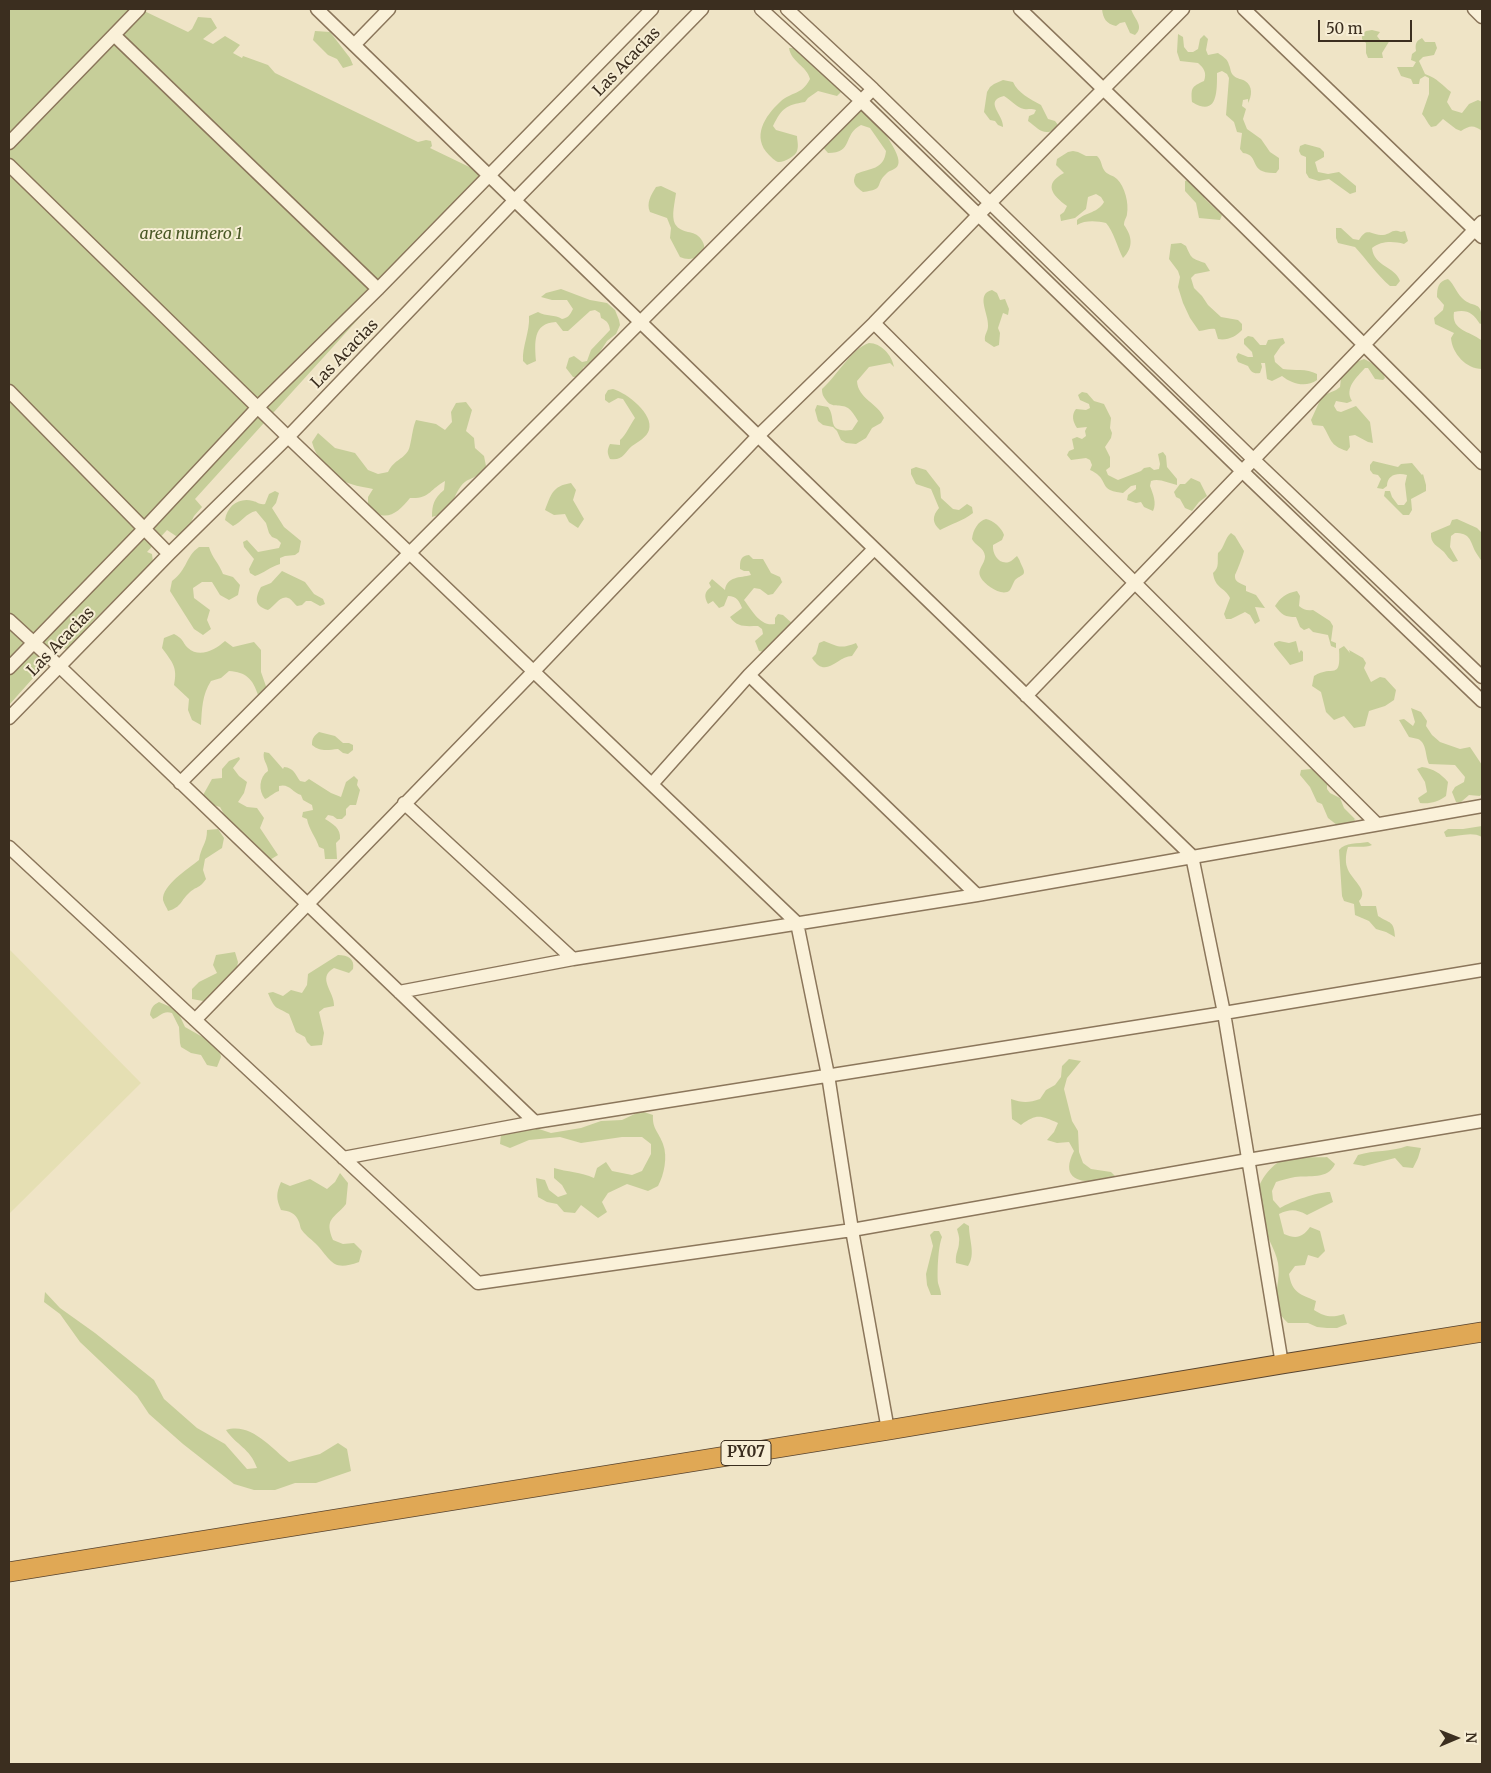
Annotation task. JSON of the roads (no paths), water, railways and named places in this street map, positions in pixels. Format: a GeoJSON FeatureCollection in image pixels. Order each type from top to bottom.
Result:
{"type":"FeatureCollection","features":[{"type":"Feature","properties":{"kind":"highway","name":"PY07"},"geometry":{"type":"LineString","coordinates":[[9,1572],[1482,1332]]}},
{"type":"Feature","properties":{"kind":"street"},"geometry":{"type":"LineString","coordinates":[[9,143],[139,9]]}},
{"type":"Feature","properties":{"kind":"street"},"geometry":{"type":"LineString","coordinates":[[317,9],[1192,856],[1224,1014],[1282,1364]]}},
{"type":"Feature","properties":{"kind":"street"},"geometry":{"type":"LineString","coordinates":[[354,45],[389,9]]}},
{"type":"Feature","properties":{"kind":"street","name":"Las Acacias"},"geometry":{"type":"LineString","coordinates":[[9,668],[144,529],[258,407],[378,289],[652,9]]}},
{"type":"Feature","properties":{"kind":"street","name":"Las Acacias"},"geometry":{"type":"LineString","coordinates":[[9,718],[168,554],[288,437],[514,201],[702,9]]}},
{"type":"Feature","properties":{"kind":"street"},"geometry":{"type":"LineString","coordinates":[[761,9],[860,100],[1482,701]]}},
{"type":"Feature","properties":{"kind":"street"},"geometry":{"type":"LineString","coordinates":[[787,9],[873,89],[1253,459],[1482,677]]}},
{"type":"Feature","properties":{"kind":"street"},"geometry":{"type":"LineString","coordinates":[[1020,9],[1365,345],[1482,463]]}},
{"type":"Feature","properties":{"kind":"street"},"geometry":{"type":"LineString","coordinates":[[195,1020],[534,671],[758,436],[874,323],[978,215],[1183,9]]}},
{"type":"Feature","properties":{"kind":"street"},"geometry":{"type":"LineString","coordinates":[[1026,696],[1253,459],[1480,229],[1244,9]]}},
{"type":"Feature","properties":{"kind":"street"},"geometry":{"type":"LineString","coordinates":[[1474,9],[1482,17]]}},
{"type":"Feature","properties":{"kind":"street"},"geometry":{"type":"LineString","coordinates":[[114,35],[378,289]]}},
{"type":"Feature","properties":{"kind":"street"},"geometry":{"type":"LineString","coordinates":[[180,782],[411,554],[639,322],[873,89]]}},
{"type":"Feature","properties":{"kind":"street"},"geometry":{"type":"LineString","coordinates":[[9,165],[288,437],[797,923],[828,1075],[852,1230],[888,1430]]}},
{"type":"Feature","properties":{"kind":"street"},"geometry":{"type":"LineString","coordinates":[[874,323],[1377,824]]}},
{"type":"Feature","properties":{"kind":"street"},"geometry":{"type":"LineString","coordinates":[[9,391],[168,554]]}},
{"type":"Feature","properties":{"kind":"street"},"geometry":{"type":"LineString","coordinates":[[652,784],[749,675],[874,549]]}},
{"type":"Feature","properties":{"kind":"street"},"geometry":{"type":"LineString","coordinates":[[9,620],[535,1122]]}},
{"type":"Feature","properties":{"kind":"street"},"geometry":{"type":"LineString","coordinates":[[749,675],[976,895]]}},
{"type":"Feature","properties":{"kind":"street"},"geometry":{"type":"LineString","coordinates":[[404,803],[573,959]]}},
{"type":"Feature","properties":{"kind":"street"},"geometry":{"type":"LineString","coordinates":[[399,992],[573,959],[976,895],[1482,806]]}},
{"type":"Feature","properties":{"kind":"street"},"geometry":{"type":"LineString","coordinates":[[9,847],[478,1283],[852,1230],[1482,1121]]}},
{"type":"Feature","properties":{"kind":"street"},"geometry":{"type":"LineString","coordinates":[[343,1158],[535,1122],[1224,1014],[1482,970]]}},
{"type":"Feature","properties":{"kind":"park label","name":"area numero 1"},"geometry":{"type":"Point","coordinates":[191,234]}}]}
